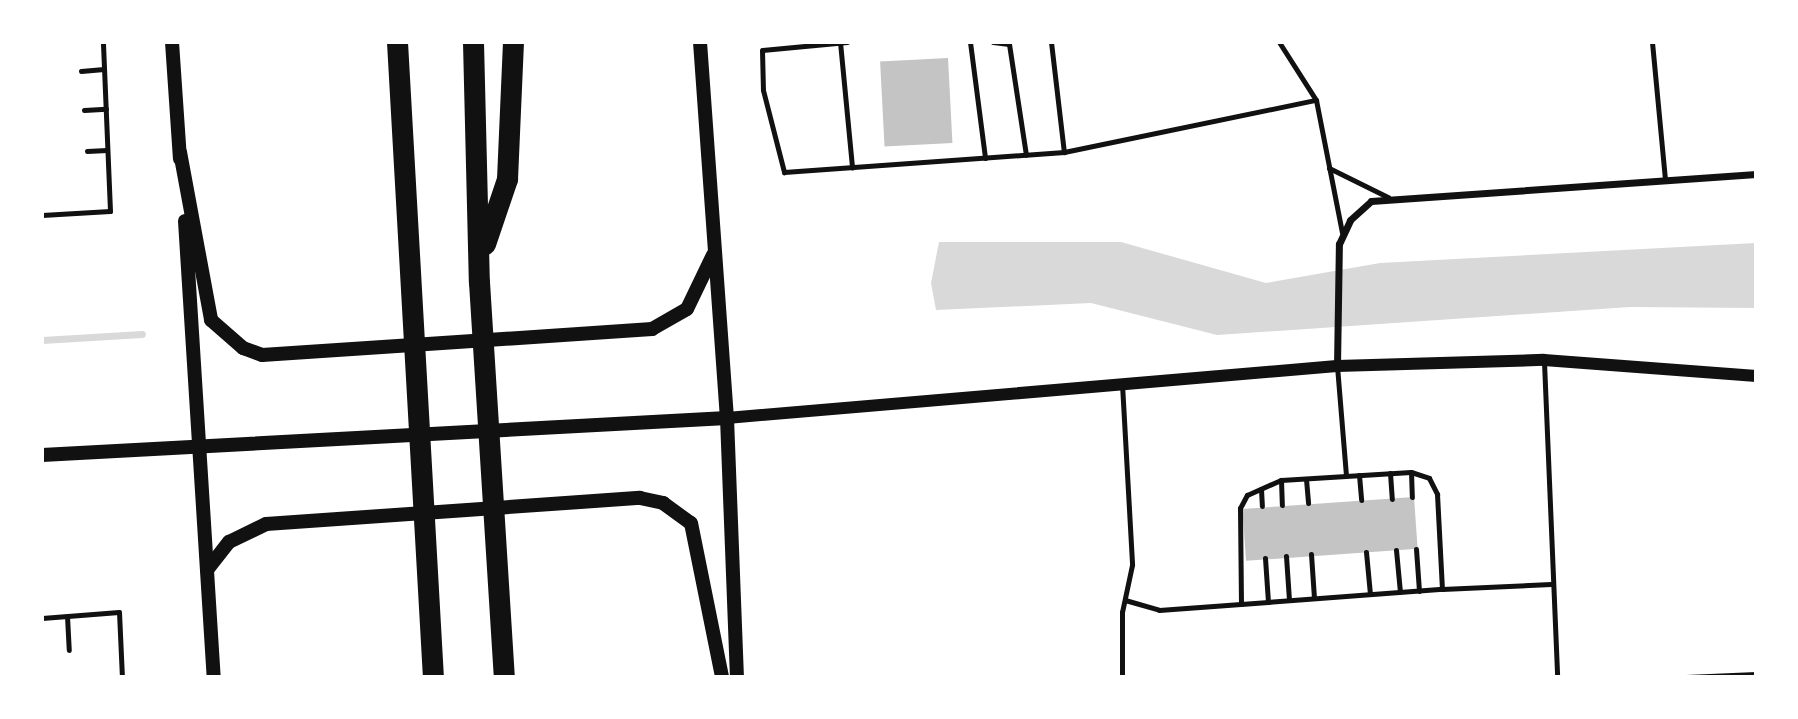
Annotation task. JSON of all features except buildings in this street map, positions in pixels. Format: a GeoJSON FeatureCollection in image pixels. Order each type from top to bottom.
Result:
{"type":"FeatureCollection","features":[{"type":"Feature","properties":{"kind":"highway"},"geometry":{"type":"LineString","coordinates":[[397,42],[433,677]]}},
{"type":"Feature","properties":{"kind":"highway"},"geometry":{"type":"LineString","coordinates":[[473,42],[479,282],[504,677]]}},
{"type":"Feature","properties":{"kind":"highway"},"geometry":{"type":"LineString","coordinates":[[480,260],[507,179],[513,42]]}},
{"type":"Feature","properties":{"kind":"main road"},"geometry":{"type":"LineString","coordinates":[[172,42],[201,446],[214,677]]}},
{"type":"Feature","properties":{"kind":"main road"},"geometry":{"type":"LineString","coordinates":[[700,42],[713,255],[727,418],[737,677]]}},
{"type":"Feature","properties":{"kind":"main road"},"geometry":{"type":"LineString","coordinates":[[180,152],[211,320],[243,348],[262,355],[652,329],[687,309],[713,255]]}},
{"type":"Feature","properties":{"kind":"main road"},"geometry":{"type":"LineString","coordinates":[[42,455],[727,418]]}},
{"type":"Feature","properties":{"kind":"main road"},"geometry":{"type":"LineString","coordinates":[[207,570],[229,542],[266,524],[640,498],[663,503],[691,523],[722,677]]}},
{"type":"Feature","properties":{"kind":"street"},"geometry":{"type":"LineString","coordinates":[[1337,366],[1342,232],[1359,209],[1388,197],[1756,174]]}},
{"type":"Feature","properties":{"kind":"street"},"geometry":{"type":"LineString","coordinates":[[727,418],[1337,366],[1544,360],[1756,376]]}},
{"type":"Feature","properties":{"kind":"lane"},"geometry":{"type":"LineString","coordinates":[[42,215],[110,211],[103,42]]}},
{"type":"Feature","properties":{"kind":"lane"},"geometry":{"type":"LineString","coordinates":[[840,42],[852,167]]}},
{"type":"Feature","properties":{"kind":"lane"},"geometry":{"type":"LineString","coordinates":[[847,42],[762,50],[763,90],[784,172],[1064,152],[1316,100]]}},
{"type":"Feature","properties":{"kind":"lane"},"geometry":{"type":"LineString","coordinates":[[970,42],[985,158]]}},
{"type":"Feature","properties":{"kind":"lane"},"geometry":{"type":"LineString","coordinates":[[993,42],[1009,44],[1026,155]]}},
{"type":"Feature","properties":{"kind":"lane"},"geometry":{"type":"LineString","coordinates":[[1051,42],[1064,152]]}},
{"type":"Feature","properties":{"kind":"lane"},"geometry":{"type":"LineString","coordinates":[[1279,42],[1316,100],[1342,232]]}},
{"type":"Feature","properties":{"kind":"lane"},"geometry":{"type":"LineString","coordinates":[[1652,42],[1665,179]]}},
{"type":"Feature","properties":{"kind":"lane"},"geometry":{"type":"LineString","coordinates":[[81,71],[104,69]]}},
{"type":"Feature","properties":{"kind":"lane"},"geometry":{"type":"LineString","coordinates":[[84,110],[106,109]]}},
{"type":"Feature","properties":{"kind":"lane"},"geometry":{"type":"LineString","coordinates":[[86,151],[107,150]]}},
{"type":"Feature","properties":{"kind":"lane"},"geometry":{"type":"LineString","coordinates":[[1329,168],[1388,197]]}},
{"type":"Feature","properties":{"kind":"lane"},"geometry":{"type":"LineString","coordinates":[[1544,360],[1551,584],[1557,677]]}},
{"type":"Feature","properties":{"kind":"lane"},"geometry":{"type":"LineString","coordinates":[[1337,366],[1346,475]]}},
{"type":"Feature","properties":{"kind":"lane"},"geometry":{"type":"LineString","coordinates":[[1122,384],[1132,565],[1125,600],[1122,677]]}},
{"type":"Feature","properties":{"kind":"lane"},"geometry":{"type":"LineString","coordinates":[[1241,604],[1241,508],[1261,489],[1281,480],[1346,475],[1411,472],[1429,478],[1437,494],[1442,589]]}},
{"type":"Feature","properties":{"kind":"lane"},"geometry":{"type":"LineString","coordinates":[[1411,472],[1412,497]]}},
{"type":"Feature","properties":{"kind":"lane"},"geometry":{"type":"LineString","coordinates":[[1390,473],[1392,499]]}},
{"type":"Feature","properties":{"kind":"lane"},"geometry":{"type":"LineString","coordinates":[[1359,475],[1361,500]]}},
{"type":"Feature","properties":{"kind":"lane"},"geometry":{"type":"LineString","coordinates":[[1306,478],[1308,503]]}},
{"type":"Feature","properties":{"kind":"lane"},"geometry":{"type":"LineString","coordinates":[[1281,480],[1282,505]]}},
{"type":"Feature","properties":{"kind":"lane"},"geometry":{"type":"LineString","coordinates":[[1261,489],[1262,506]]}},
{"type":"Feature","properties":{"kind":"lane"},"geometry":{"type":"LineString","coordinates":[[1416,549],[1419,591]]}},
{"type":"Feature","properties":{"kind":"lane"},"geometry":{"type":"LineString","coordinates":[[1396,550],[1400,592]]}},
{"type":"Feature","properties":{"kind":"lane"},"geometry":{"type":"LineString","coordinates":[[1366,552],[1370,594]]}},
{"type":"Feature","properties":{"kind":"lane"},"geometry":{"type":"LineString","coordinates":[[1311,554],[1314,598]]}},
{"type":"Feature","properties":{"kind":"lane"},"geometry":{"type":"LineString","coordinates":[[1286,556],[1289,600]]}},
{"type":"Feature","properties":{"kind":"lane"},"geometry":{"type":"LineString","coordinates":[[1265,558],[1268,602]]}},
{"type":"Feature","properties":{"kind":"lane"},"geometry":{"type":"LineString","coordinates":[[1125,600],[1159,610],[1442,589],[1551,584]]}},
{"type":"Feature","properties":{"kind":"lane"},"geometry":{"type":"LineString","coordinates":[[42,618],[118,612],[122,677]]}},
{"type":"Feature","properties":{"kind":"lane"},"geometry":{"type":"LineString","coordinates":[[67,616],[69,650]]}},
{"type":"Feature","properties":{"kind":"lane"},"geometry":{"type":"LineString","coordinates":[[1686,677],[1756,674]]}},
{"type":"Feature","properties":{"kind":"shaded area"},"geometry":{"type":"Polygon","coordinates":[[[939,242],[1121,242],[1266,283],[1380,263],[1756,243],[1756,308],[1630,307],[1217,335],[1091,303],[936,310],[931,283],[939,242]]]}},
{"type":"Feature","properties":{"kind":"waterway"},"geometry":{"type":"LineString","coordinates":[[42,340],[142,334]]}}]}
